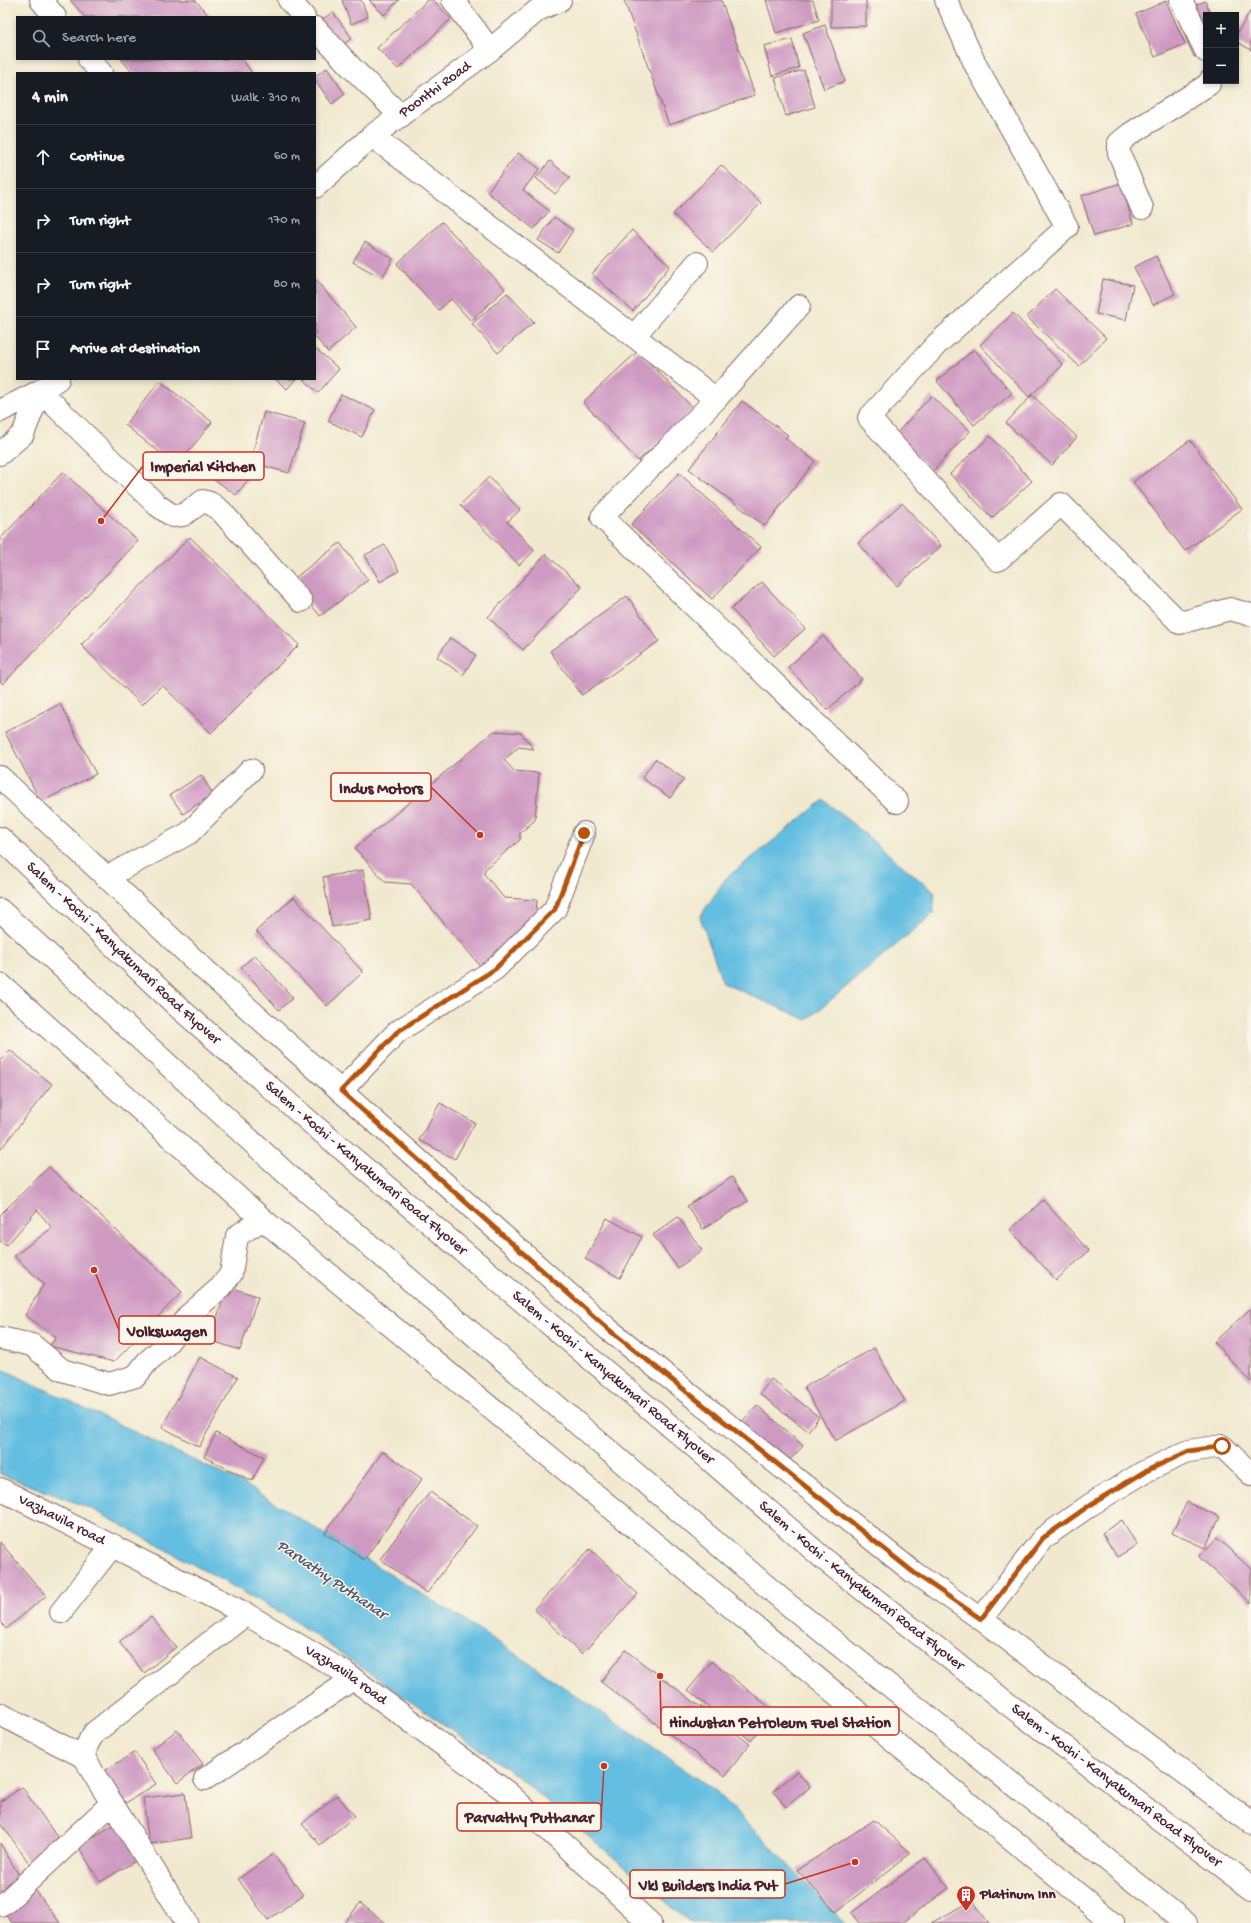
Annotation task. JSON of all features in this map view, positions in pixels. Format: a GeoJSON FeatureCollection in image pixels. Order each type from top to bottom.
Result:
{"type":"FeatureCollection","features":[{"type":"Feature","properties":{"kind":"main road"},"geometry":{"type":"LineString","coordinates":[[41,0],[54,16]]}},
{"type":"Feature","properties":{"kind":"main road"},"geometry":{"type":"LineString","coordinates":[[289,0],[303,16]]}},
{"type":"Feature","properties":{"kind":"main road"},"geometry":{"type":"LineString","coordinates":[[453,0],[490,50]]}},
{"type":"Feature","properties":{"kind":"main road","name":"Poonthi Road"},"geometry":{"type":"LineString","coordinates":[[316,187],[372,136],[490,50],[534,5],[560,0]]}},
{"type":"Feature","properties":{"kind":"main road"},"geometry":{"type":"LineString","coordinates":[[946,0],[976,66],[1067,227],[937,344],[869,418],[998,560],[1061,504],[1180,623],[1230,608],[1251,614]]}},
{"type":"Feature","properties":{"kind":"main road"},"geometry":{"type":"LineString","coordinates":[[1181,0],[1205,48]]}},
{"type":"Feature","properties":{"kind":"main road"},"geometry":{"type":"LineString","coordinates":[[316,29],[400,116]]}},
{"type":"Feature","properties":{"kind":"main road"},"geometry":{"type":"LineString","coordinates":[[90,60],[99,72]]}},
{"type":"Feature","properties":{"kind":"main road"},"geometry":{"type":"LineString","coordinates":[[1142,208],[1119,153],[1119,143],[1130,134],[1209,84]]}},
{"type":"Feature","properties":{"kind":"main road"},"geometry":{"type":"LineString","coordinates":[[372,136],[716,399]]}},
{"type":"Feature","properties":{"kind":"main road"},"geometry":{"type":"LineString","coordinates":[[634,336],[697,263]]}},
{"type":"Feature","properties":{"kind":"main road"},"geometry":{"type":"LineString","coordinates":[[799,306],[716,399],[602,517],[897,802]]}},
{"type":"Feature","properties":{"kind":"main road"},"geometry":{"type":"LineString","coordinates":[[0,411],[40,391],[56,380]]}},
{"type":"Feature","properties":{"kind":"main road"},"geometry":{"type":"LineString","coordinates":[[0,454],[23,434],[40,391]]}},
{"type":"Feature","properties":{"kind":"main road"},"geometry":{"type":"LineString","coordinates":[[40,391],[157,505],[173,516],[183,515],[203,501],[210,503],[221,511],[302,601]]}},
{"type":"Feature","properties":{"kind":"main road"},"geometry":{"type":"LineString","coordinates":[[107,877],[189,833],[251,770]]}},
{"type":"Feature","properties":{"kind":"main road"},"geometry":{"type":"LineString","coordinates":[[0,777],[204,969],[608,1329],[913,1572],[981,1619],[1251,1823]]}},
{"type":"Feature","properties":{"kind":"main road"},"geometry":{"type":"LineString","coordinates":[[341,1091],[397,1032],[495,969],[555,909],[584,833]]}},
{"type":"Feature","properties":{"kind":"main road","name":"Salem - Kochi - Kanyakumari Road Flyover"},"geometry":{"type":"LineString","coordinates":[[0,838],[178,1007],[317,1128],[688,1441],[824,1559],[1008,1704],[1251,1888]]}},
{"type":"Feature","properties":{"kind":"main road"},"geometry":{"type":"LineString","coordinates":[[0,910],[289,1176],[785,1602],[1186,1923]]}},
{"type":"Feature","properties":{"kind":"main road"},"geometry":{"type":"LineString","coordinates":[[0,984],[261,1218],[1113,1923]]}},
{"type":"Feature","properties":{"kind":"main road"},"geometry":{"type":"LineString","coordinates":[[0,1338],[32,1345],[62,1370],[109,1384],[136,1376],[147,1362],[164,1347],[189,1315],[221,1287],[231,1274],[237,1236],[254,1225],[261,1218]]}},
{"type":"Feature","properties":{"kind":"main road"},"geometry":{"type":"LineString","coordinates":[[981,1619],[1043,1538],[1090,1505],[1144,1472],[1189,1451],[1222,1446],[1251,1474]]}},
{"type":"Feature","properties":{"kind":"main road","name":"Vazhavila road"},"geometry":{"type":"LineString","coordinates":[[0,1489],[113,1545],[246,1614],[353,1679],[508,1793],[650,1923]]}},
{"type":"Feature","properties":{"kind":"main road"},"geometry":{"type":"LineString","coordinates":[[61,1612],[113,1545]]}},
{"type":"Feature","properties":{"kind":"main road"},"geometry":{"type":"LineString","coordinates":[[84,1757],[86,1745],[94,1733],[246,1614]]}},
{"type":"Feature","properties":{"kind":"main road"},"geometry":{"type":"LineString","coordinates":[[205,1780],[353,1679]]}},
{"type":"Feature","properties":{"kind":"main road"},"geometry":{"type":"LineString","coordinates":[[0,1714],[84,1757],[187,1923]]}},
{"type":"Feature","properties":{"kind":"main road"},"geometry":{"type":"LineString","coordinates":[[0,1906],[112,1803]]}},
{"type":"Feature","properties":{"kind":"water"},"geometry":{"type":"Polygon","coordinates":[[[824,800],[935,893],[933,914],[807,1020],[723,983],[700,917],[725,879],[824,800]]]}},
{"type":"Feature","properties":{"kind":"water"},"geometry":{"type":"Polygon","coordinates":[[[0,1368],[244,1484],[483,1632],[716,1791],[845,1923],[691,1923],[515,1774],[287,1616],[92,1509],[0,1474],[0,1368]]]}},
{"type":"Feature","properties":{"kind":"building"},"geometry":{"type":"Polygon","coordinates":[[[70,0],[195,0],[209,16],[84,16],[70,0]]]}},
{"type":"Feature","properties":{"kind":"building"},"geometry":{"type":"Polygon","coordinates":[[[342,0],[361,0],[368,17],[351,24],[342,0]]]}},
{"type":"Feature","properties":{"kind":"building"},"geometry":{"type":"Polygon","coordinates":[[[369,0],[399,0],[384,15],[369,0]]]}},
{"type":"Feature","properties":{"kind":"building"},"geometry":{"type":"Polygon","coordinates":[[[428,0],[433,0],[451,19],[398,69],[377,48],[428,0]]]}},
{"type":"Feature","properties":{"kind":"building"},"geometry":{"type":"Polygon","coordinates":[[[624,0],[721,0],[755,95],[669,125],[624,0]]]}},
{"type":"Feature","properties":{"kind":"building"},"geometry":{"type":"Polygon","coordinates":[[[766,0],[813,0],[819,20],[776,33],[766,0]]]}},
{"type":"Feature","properties":{"kind":"building"},"geometry":{"type":"Polygon","coordinates":[[[831,0],[866,0],[866,26],[831,27],[831,0]]]}},
{"type":"Feature","properties":{"kind":"building"},"geometry":{"type":"Polygon","coordinates":[[[1166,1],[1185,44],[1155,57],[1136,14],[1166,1]]]}},
{"type":"Feature","properties":{"kind":"building"},"geometry":{"type":"Polygon","coordinates":[[[1205,1],[1210,12],[1203,12],[1203,53],[1194,57],[1176,14],[1205,1]]]}},
{"type":"Feature","properties":{"kind":"building"},"geometry":{"type":"Polygon","coordinates":[[[1251,10],[1251,50],[1239,43],[1239,30],[1251,10]]]}},
{"type":"Feature","properties":{"kind":"building"},"geometry":{"type":"Polygon","coordinates":[[[333,12],[352,38],[339,48],[320,21],[333,12]]]}},
{"type":"Feature","properties":{"kind":"building"},"geometry":{"type":"Polygon","coordinates":[[[825,25],[845,81],[824,89],[803,33],[825,25]]]}},
{"type":"Feature","properties":{"kind":"building"},"geometry":{"type":"Polygon","coordinates":[[[792,39],[799,68],[772,76],[764,46],[792,39]]]}},
{"type":"Feature","properties":{"kind":"building"},"geometry":{"type":"Polygon","coordinates":[[[122,60],[243,60],[251,72],[132,72],[122,60]]]}},
{"type":"Feature","properties":{"kind":"building"},"geometry":{"type":"Polygon","coordinates":[[[327,68],[345,94],[332,104],[316,81],[316,75],[327,68]]]}},
{"type":"Feature","properties":{"kind":"building"},"geometry":{"type":"Polygon","coordinates":[[[804,70],[815,107],[786,116],[775,78],[804,70]]]}},
{"type":"Feature","properties":{"kind":"building"},"geometry":{"type":"Polygon","coordinates":[[[518,153],[540,169],[523,190],[549,211],[534,229],[487,192],[518,153]]]}},
{"type":"Feature","properties":{"kind":"building"},"geometry":{"type":"Polygon","coordinates":[[[550,161],[570,178],[555,194],[536,178],[550,161]]]}},
{"type":"Feature","properties":{"kind":"building"},"geometry":{"type":"Polygon","coordinates":[[[721,165],[761,203],[713,252],[673,214],[721,165]]]}},
{"type":"Feature","properties":{"kind":"building"},"geometry":{"type":"Polygon","coordinates":[[[1121,183],[1133,224],[1094,236],[1081,196],[1121,183]]]}},
{"type":"Feature","properties":{"kind":"building"},"geometry":{"type":"Polygon","coordinates":[[[554,217],[573,230],[558,253],[538,240],[554,217]]]}},
{"type":"Feature","properties":{"kind":"building"},"geometry":{"type":"Polygon","coordinates":[[[442,222],[505,289],[471,321],[451,299],[439,310],[397,264],[442,222]]]}},
{"type":"Feature","properties":{"kind":"building"},"geometry":{"type":"Polygon","coordinates":[[[632,230],[670,266],[633,311],[592,274],[632,230]]]}},
{"type":"Feature","properties":{"kind":"building"},"geometry":{"type":"Polygon","coordinates":[[[365,242],[393,259],[382,278],[353,262],[365,242]]]}},
{"type":"Feature","properties":{"kind":"building"},"geometry":{"type":"Polygon","coordinates":[[[1156,256],[1175,294],[1153,305],[1134,267],[1156,256]]]}},
{"type":"Feature","properties":{"kind":"building"},"geometry":{"type":"Polygon","coordinates":[[[1103,279],[1133,285],[1126,320],[1096,314],[1103,279]]]}},
{"type":"Feature","properties":{"kind":"building"},"geometry":{"type":"Polygon","coordinates":[[[316,280],[356,327],[328,352],[316,338],[316,280]]]}},
{"type":"Feature","properties":{"kind":"building"},"geometry":{"type":"Polygon","coordinates":[[[1055,289],[1106,338],[1079,366],[1027,317],[1055,289]]]}},
{"type":"Feature","properties":{"kind":"building"},"geometry":{"type":"Polygon","coordinates":[[[507,293],[534,322],[498,353],[472,324],[507,293]]]}},
{"type":"Feature","properties":{"kind":"building"},"geometry":{"type":"Polygon","coordinates":[[[1013,313],[1063,365],[1029,397],[980,345],[1013,313]]]}},
{"type":"Feature","properties":{"kind":"building"},"geometry":{"type":"Polygon","coordinates":[[[316,349],[339,369],[318,393],[304,380],[316,380],[316,349]]]}},
{"type":"Feature","properties":{"kind":"building"},"geometry":{"type":"Polygon","coordinates":[[[974,349],[1012,393],[974,425],[937,381],[974,349]]]}},
{"type":"Feature","properties":{"kind":"building"},"geometry":{"type":"Polygon","coordinates":[[[638,351],[694,409],[638,461],[583,402],[638,351]]]}},
{"type":"Feature","properties":{"kind":"building"},"geometry":{"type":"Polygon","coordinates":[[[276,380],[295,380],[287,389],[276,380]]]}},
{"type":"Feature","properties":{"kind":"building"},"geometry":{"type":"Polygon","coordinates":[[[160,381],[212,422],[177,466],[125,425],[160,381]]]}},
{"type":"Feature","properties":{"kind":"building"},"geometry":{"type":"Polygon","coordinates":[[[341,394],[375,410],[362,437],[328,421],[341,394]]]}},
{"type":"Feature","properties":{"kind":"building"},"geometry":{"type":"Polygon","coordinates":[[[1032,395],[1077,437],[1052,465],[1006,423],[1032,395]]]}},
{"type":"Feature","properties":{"kind":"building"},"geometry":{"type":"Polygon","coordinates":[[[931,396],[970,431],[933,471],[894,436],[931,396]]]}},
{"type":"Feature","properties":{"kind":"building"},"geometry":{"type":"Polygon","coordinates":[[[742,401],[788,435],[785,438],[815,461],[765,526],[689,469],[742,401]]]}},
{"type":"Feature","properties":{"kind":"building"},"geometry":{"type":"Polygon","coordinates":[[[264,412],[305,423],[289,473],[250,462],[264,412]]]}},
{"type":"Feature","properties":{"kind":"building"},"geometry":{"type":"Polygon","coordinates":[[[990,436],[1032,481],[992,518],[950,474],[990,436]]]}},
{"type":"Feature","properties":{"kind":"building"},"geometry":{"type":"Polygon","coordinates":[[[1190,440],[1242,509],[1185,551],[1133,482],[1190,440]]]}},
{"type":"Feature","properties":{"kind":"building"},"geometry":{"type":"Polygon","coordinates":[[[225,458],[251,476],[236,495],[211,477],[225,458]]]}},
{"type":"Feature","properties":{"kind":"building"},"geometry":{"type":"Polygon","coordinates":[[[63,472],[138,541],[3,684],[0,681],[0,539],[63,472]]]}},
{"type":"Feature","properties":{"kind":"building"},"geometry":{"type":"Polygon","coordinates":[[[679,473],[761,547],[712,599],[631,525],[679,473]]]}},
{"type":"Feature","properties":{"kind":"building"},"geometry":{"type":"Polygon","coordinates":[[[489,477],[520,510],[507,522],[535,550],[519,565],[460,505],[489,477]]]}},
{"type":"Feature","properties":{"kind":"building"},"geometry":{"type":"Polygon","coordinates":[[[902,503],[941,546],[897,586],[858,543],[902,503]]]}},
{"type":"Feature","properties":{"kind":"building"},"geometry":{"type":"Polygon","coordinates":[[[190,537],[299,645],[211,733],[162,685],[142,705],[81,645],[190,537]]]}},
{"type":"Feature","properties":{"kind":"building"},"geometry":{"type":"Polygon","coordinates":[[[340,543],[368,580],[320,616],[292,580],[340,543]]]}},
{"type":"Feature","properties":{"kind":"building"},"geometry":{"type":"Polygon","coordinates":[[[385,545],[399,571],[380,582],[365,555],[385,545]]]}},
{"type":"Feature","properties":{"kind":"building"},"geometry":{"type":"Polygon","coordinates":[[[546,554],[582,587],[523,650],[488,617],[546,554]]]}},
{"type":"Feature","properties":{"kind":"building"},"geometry":{"type":"Polygon","coordinates":[[[762,582],[805,629],[774,656],[731,609],[762,582]]]}},
{"type":"Feature","properties":{"kind":"building"},"geometry":{"type":"Polygon","coordinates":[[[627,596],[659,641],[582,695],[550,651],[627,596]]]}},
{"type":"Feature","properties":{"kind":"building"},"geometry":{"type":"Polygon","coordinates":[[[823,636],[862,679],[827,710],[788,667],[823,636]]]}},
{"type":"Feature","properties":{"kind":"building"},"geometry":{"type":"Polygon","coordinates":[[[450,638],[476,655],[463,675],[437,657],[450,638]]]}},
{"type":"Feature","properties":{"kind":"building"},"geometry":{"type":"Polygon","coordinates":[[[60,704],[96,774],[41,802],[5,732],[60,704]]]}},
{"type":"Feature","properties":{"kind":"building"},"geometry":{"type":"Polygon","coordinates":[[[494,731],[521,733],[534,749],[519,747],[504,760],[514,771],[539,773],[535,820],[520,833],[520,840],[485,869],[484,874],[504,898],[537,900],[535,923],[482,968],[411,884],[385,882],[355,848],[494,731]]]}},
{"type":"Feature","properties":{"kind":"building"},"geometry":{"type":"Polygon","coordinates":[[[655,759],[684,779],[670,798],[642,778],[655,759]]]}},
{"type":"Feature","properties":{"kind":"building"},"geometry":{"type":"Polygon","coordinates":[[[201,775],[213,794],[183,814],[170,795],[201,775]]]}},
{"type":"Feature","properties":{"kind":"building"},"geometry":{"type":"Polygon","coordinates":[[[363,870],[372,920],[332,927],[323,877],[363,870]]]}},
{"type":"Feature","properties":{"kind":"building"},"geometry":{"type":"Polygon","coordinates":[[[294,897],[363,972],[327,1006],[256,931],[294,897]]]}},
{"type":"Feature","properties":{"kind":"building"},"geometry":{"type":"Polygon","coordinates":[[[255,955],[293,998],[279,1010],[241,967],[255,955]]]}},
{"type":"Feature","properties":{"kind":"building"},"geometry":{"type":"Polygon","coordinates":[[[10,1050],[52,1084],[0,1150],[0,1062],[10,1050]]]}},
{"type":"Feature","properties":{"kind":"building"},"geometry":{"type":"Polygon","coordinates":[[[440,1103],[475,1123],[455,1159],[419,1140],[440,1103]]]}},
{"type":"Feature","properties":{"kind":"building"},"geometry":{"type":"Polygon","coordinates":[[[49,1167],[182,1292],[114,1362],[50,1346],[56,1337],[25,1315],[44,1284],[14,1256],[52,1228],[37,1210],[7,1245],[0,1241],[0,1215],[49,1167]]]}},
{"type":"Feature","properties":{"kind":"building"},"geometry":{"type":"Polygon","coordinates":[[[732,1177],[748,1201],[703,1229],[687,1206],[732,1177]]]}},
{"type":"Feature","properties":{"kind":"building"},"geometry":{"type":"Polygon","coordinates":[[[1043,1200],[1089,1251],[1056,1280],[1010,1230],[1043,1200]]]}},
{"type":"Feature","properties":{"kind":"building"},"geometry":{"type":"Polygon","coordinates":[[[678,1217],[702,1250],[678,1268],[653,1235],[678,1217]]]}},
{"type":"Feature","properties":{"kind":"building"},"geometry":{"type":"Polygon","coordinates":[[[607,1218],[642,1237],[620,1278],[585,1259],[607,1218]]]}},
{"type":"Feature","properties":{"kind":"building"},"geometry":{"type":"Polygon","coordinates":[[[228,1286],[258,1297],[240,1350],[209,1340],[228,1286]]]}},
{"type":"Feature","properties":{"kind":"building"},"geometry":{"type":"Polygon","coordinates":[[[1251,1308],[1251,1382],[1214,1342],[1251,1308]]]}},
{"type":"Feature","properties":{"kind":"building"},"geometry":{"type":"Polygon","coordinates":[[[874,1348],[905,1401],[835,1441],[804,1387],[874,1348]]]}},
{"type":"Feature","properties":{"kind":"building"},"geometry":{"type":"Polygon","coordinates":[[[200,1357],[238,1377],[199,1447],[162,1427],[200,1357]]]}},
{"type":"Feature","properties":{"kind":"building"},"geometry":{"type":"Polygon","coordinates":[[[771,1379],[819,1417],[808,1431],[760,1394],[771,1379]]]}},
{"type":"Feature","properties":{"kind":"building"},"geometry":{"type":"Polygon","coordinates":[[[757,1405],[803,1446],[784,1466],[739,1425],[757,1405]]]}},
{"type":"Feature","properties":{"kind":"building"},"geometry":{"type":"Polygon","coordinates":[[[216,1433],[264,1457],[252,1481],[204,1457],[216,1433]]]}},
{"type":"Feature","properties":{"kind":"building"},"geometry":{"type":"Polygon","coordinates":[[[383,1451],[422,1479],[364,1560],[325,1533],[383,1451]]]}},
{"type":"Feature","properties":{"kind":"building"},"geometry":{"type":"Polygon","coordinates":[[[430,1492],[477,1526],[427,1593],[380,1559],[430,1492]]]}},
{"type":"Feature","properties":{"kind":"building"},"geometry":{"type":"Polygon","coordinates":[[[1187,1502],[1220,1517],[1205,1548],[1172,1533],[1187,1502]]]}},
{"type":"Feature","properties":{"kind":"building"},"geometry":{"type":"Polygon","coordinates":[[[1122,1520],[1137,1545],[1117,1557],[1102,1533],[1122,1520]]]}},
{"type":"Feature","properties":{"kind":"building"},"geometry":{"type":"Polygon","coordinates":[[[1217,1538],[1251,1569],[1251,1603],[1199,1557],[1217,1538]]]}},
{"type":"Feature","properties":{"kind":"building"},"geometry":{"type":"Polygon","coordinates":[[[0,1542],[46,1596],[6,1629],[0,1621],[0,1542]]]}},
{"type":"Feature","properties":{"kind":"building"},"geometry":{"type":"Polygon","coordinates":[[[590,1549],[638,1594],[582,1654],[534,1609],[590,1549]]]}},
{"type":"Feature","properties":{"kind":"building"},"geometry":{"type":"Polygon","coordinates":[[[151,1617],[176,1647],[144,1673],[119,1642],[151,1617]]]}},
{"type":"Feature","properties":{"kind":"building"},"geometry":{"type":"Polygon","coordinates":[[[625,1650],[750,1744],[725,1776],[601,1682],[625,1650]]]}},
{"type":"Feature","properties":{"kind":"building"},"geometry":{"type":"Polygon","coordinates":[[[712,1661],[775,1712],[751,1741],[688,1690],[712,1661]]]}},
{"type":"Feature","properties":{"kind":"building"},"geometry":{"type":"Polygon","coordinates":[[[177,1730],[203,1764],[177,1783],[152,1749],[177,1730]]]}},
{"type":"Feature","properties":{"kind":"building"},"geometry":{"type":"Polygon","coordinates":[[[135,1752],[156,1784],[121,1806],[101,1773],[135,1752]]]}},
{"type":"Feature","properties":{"kind":"building"},"geometry":{"type":"Polygon","coordinates":[[[797,1771],[810,1787],[786,1807],[773,1791],[797,1771]]]}},
{"type":"Feature","properties":{"kind":"building"},"geometry":{"type":"Polygon","coordinates":[[[22,1787],[62,1844],[31,1866],[0,1822],[0,1802],[22,1787]]]}},
{"type":"Feature","properties":{"kind":"building"},"geometry":{"type":"Polygon","coordinates":[[[185,1793],[191,1838],[149,1844],[143,1798],[185,1793]]]}},
{"type":"Feature","properties":{"kind":"building"},"geometry":{"type":"Polygon","coordinates":[[[337,1795],[355,1816],[320,1845],[302,1824],[337,1795]]]}},
{"type":"Feature","properties":{"kind":"building"},"geometry":{"type":"Polygon","coordinates":[[[874,1820],[911,1853],[836,1912],[797,1870],[874,1820]]]}},
{"type":"Feature","properties":{"kind":"building"},"geometry":{"type":"Polygon","coordinates":[[[117,1823],[139,1859],[100,1882],[78,1846],[117,1823]]]}},
{"type":"Feature","properties":{"kind":"building"},"geometry":{"type":"Polygon","coordinates":[[[0,1843],[24,1884],[0,1897],[0,1843]]]}},
{"type":"Feature","properties":{"kind":"building"},"geometry":{"type":"Polygon","coordinates":[[[273,1854],[303,1895],[268,1920],[238,1879],[273,1854]]]}},
{"type":"Feature","properties":{"kind":"building"},"geometry":{"type":"Polygon","coordinates":[[[925,1858],[949,1888],[902,1923],[859,1923],[851,1913],[925,1858]]]}},
{"type":"Feature","properties":{"kind":"building"},"geometry":{"type":"Polygon","coordinates":[[[36,1891],[60,1923],[12,1923],[5,1913],[36,1891]]]}},
{"type":"Feature","properties":{"kind":"building","name":"Platinum Inn"},"geometry":{"type":"Polygon","coordinates":[[[972,1901],[989,1923],[931,1923],[972,1901]]]}},
{"type":"Feature","properties":{"kind":"building"},"geometry":{"type":"Polygon","coordinates":[[[360,1903],[386,1923],[344,1923],[360,1903]]]}},
{"type":"Feature","properties":{"kind":"place","name":"Imperial Kitchen"},"geometry":{"type":"Point","coordinates":[101,521]}},
{"type":"Feature","properties":{"kind":"place","name":"Indus Motors"},"geometry":{"type":"Point","coordinates":[480,835]}},
{"type":"Feature","properties":{"kind":"place","name":"Volkswagen"},"geometry":{"type":"Point","coordinates":[94,1270]}},
{"type":"Feature","properties":{"kind":"place","name":"Hindustan Petroleum Fuel Station"},"geometry":{"type":"Point","coordinates":[660,1676]}},
{"type":"Feature","properties":{"kind":"place","name":"Parvathy Puthanar"},"geometry":{"type":"Point","coordinates":[604,1766]}},
{"type":"Feature","properties":{"kind":"place","name":"Vkl Builders India Pvt"},"geometry":{"type":"Point","coordinates":[855,1862]}},
{"type":"Feature","properties":{"kind":"place","name":"Platinum Inn"},"geometry":{"type":"Point","coordinates":[966,1912]}},
{"type":"Feature","properties":{"kind":"route"},"geometry":{"type":"LineString","coordinates":[[584,833],[555,909],[495,969],[397,1032],[341,1091],[608,1329],[913,1572],[981,1619],[1043,1538],[1090,1505],[1144,1472],[1189,1451],[1222,1446]]}}]}
